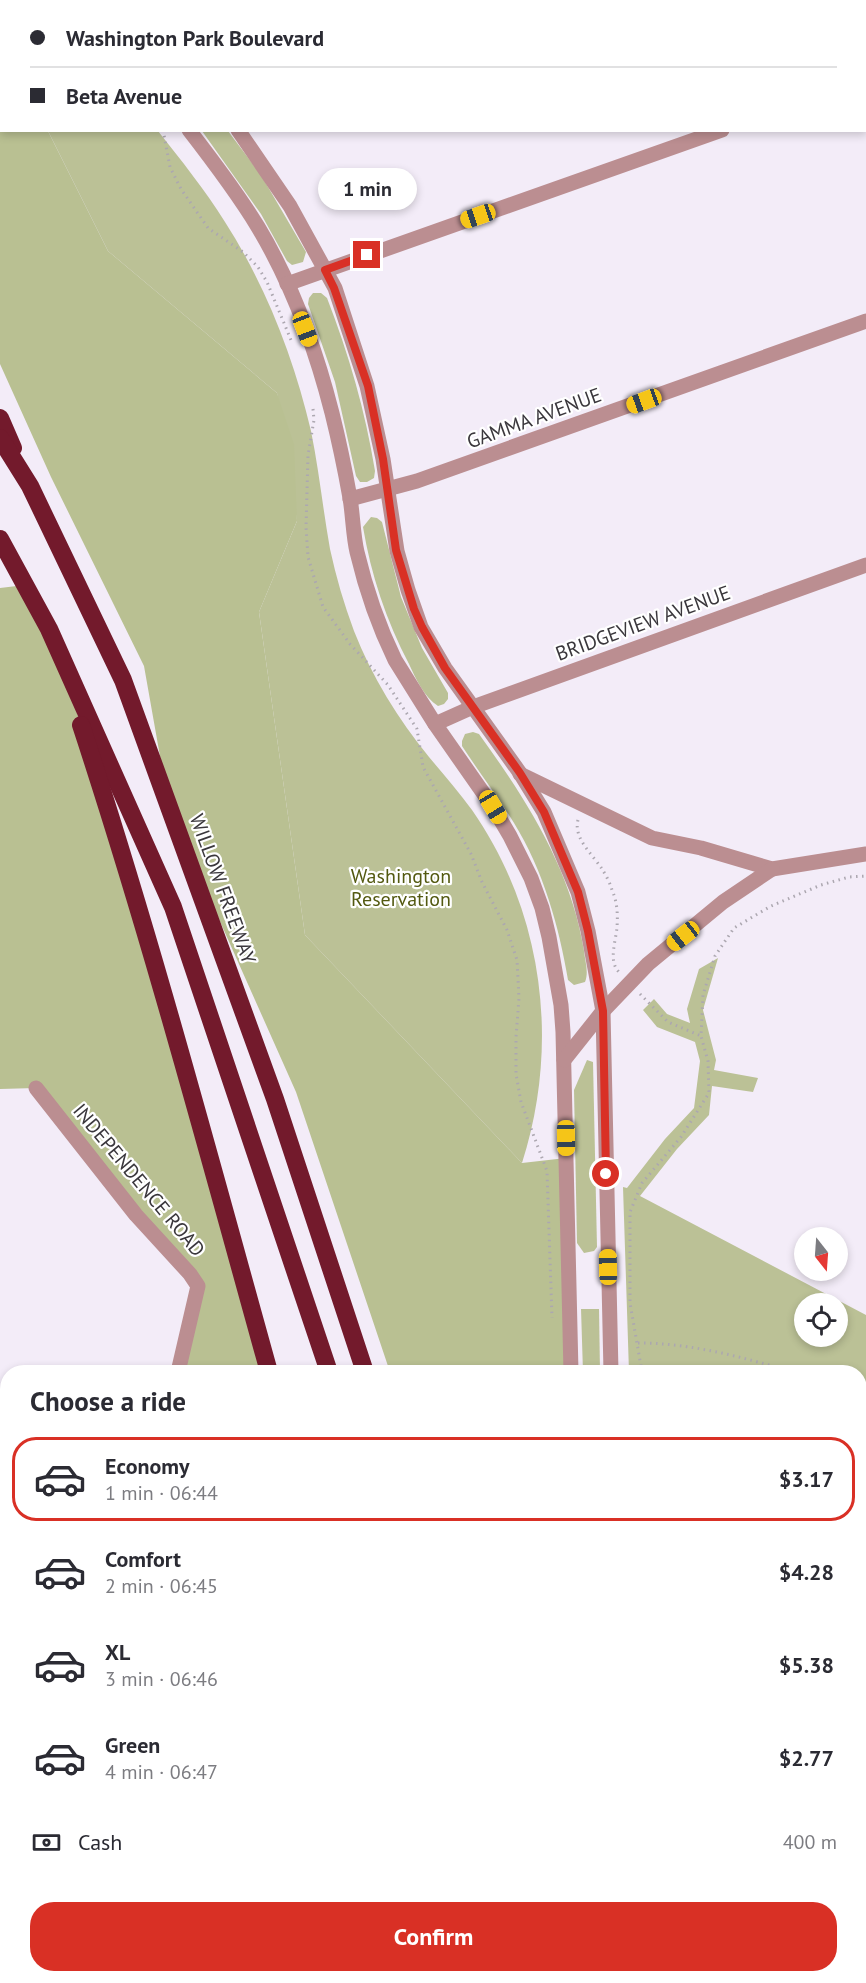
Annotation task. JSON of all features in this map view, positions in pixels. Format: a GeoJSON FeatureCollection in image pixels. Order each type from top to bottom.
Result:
{"type":"FeatureCollection","features":[{"type":"Feature","properties":{"kind":"highway"},"geometry":{"type":"LineString","coordinates":[[0,418],[30,486]]}},
{"type":"Feature","properties":{"kind":"highway","name":"WILLOW FREEWAY"},"geometry":{"type":"LineString","coordinates":[[0,438],[30,486],[123,680],[275,1099],[363,1365]]}},
{"type":"Feature","properties":{"kind":"highway"},"geometry":{"type":"LineString","coordinates":[[0,539],[49,629],[173,907],[327,1365]]}},
{"type":"Feature","properties":{"kind":"highway"},"geometry":{"type":"LineString","coordinates":[[49,629],[115,829],[183,1061],[267,1365]]}},
{"type":"Feature","properties":{"kind":"street"},"geometry":{"type":"LineString","coordinates":[[191,132],[212,159],[258,228],[287,284],[323,380],[350,499],[357,550],[374,613],[395,660],[435,724],[493,807],[531,878],[542,908],[561,1005],[571,1365]]}},
{"type":"Feature","properties":{"kind":"street"},"geometry":{"type":"LineString","coordinates":[[239,132],[290,206],[334,288],[368,386],[388,490],[396,550],[414,609],[422,627],[445,668],[492,737],[520,773],[544,812],[578,892],[603,1011],[611,1365]]}},
{"type":"Feature","properties":{"kind":"street"},"geometry":{"type":"LineString","coordinates":[[287,284],[716,132]]}},
{"type":"Feature","properties":{"kind":"street","name":"GAMMA AVENUE"},"geometry":{"type":"LineString","coordinates":[[350,499],[388,490],[458,467],[866,321]]}},
{"type":"Feature","properties":{"kind":"street","name":"BRIDGEVIEW AVENUE"},"geometry":{"type":"LineString","coordinates":[[435,724],[473,707],[866,565]]}},
{"type":"Feature","properties":{"kind":"street"},"geometry":{"type":"LineString","coordinates":[[520,773],[652,838],[701,848],[772,869]]}},
{"type":"Feature","properties":{"kind":"street"},"geometry":{"type":"LineString","coordinates":[[564,1060],[603,1011],[648,964],[723,902],[772,869],[866,854]]}},
{"type":"Feature","properties":{"kind":"street","name":"INDEPENDENCE ROAD"},"geometry":{"type":"LineString","coordinates":[[36,1088],[136,1215],[190,1274],[198,1286],[180,1365]]}},
{"type":"Feature","properties":{"kind":"path"},"geometry":{"type":"LineString","coordinates":[[163,132],[170,167],[181,189],[208,228],[243,252],[258,267],[267,282],[295,348]]}},
{"type":"Feature","properties":{"kind":"path"},"geometry":{"type":"LineString","coordinates":[[313,406],[314,420],[308,455],[306,527],[308,557],[323,607],[350,644],[388,685],[417,729],[423,767],[471,854],[482,882],[507,930],[517,960],[519,998],[516,1074],[521,1102],[547,1171],[553,1328]]}},
{"type":"Feature","properties":{"kind":"path"},"geometry":{"type":"LineString","coordinates":[[578,821],[577,831],[581,840],[604,871],[613,890],[617,908],[613,961],[615,968],[622,976]]}},
{"type":"Feature","properties":{"kind":"path"},"geometry":{"type":"LineString","coordinates":[[641,1365],[630,1302],[630,1212],[642,1183],[681,1137],[708,1093],[708,1061],[701,1036],[703,995],[714,956],[734,928],[771,906],[821,885],[849,877],[866,876]]}},
{"type":"Feature","properties":{"kind":"path"},"geometry":{"type":"LineString","coordinates":[[644,998],[668,1022],[701,1036]]}},
{"type":"Feature","properties":{"kind":"path"},"geometry":{"type":"LineString","coordinates":[[638,1344],[663,1343],[708,1350],[766,1365]]}},
{"type":"Feature","properties":{"kind":"green space"},"geometry":{"type":"Polygon","coordinates":[[[0,132],[48,132],[108,251],[277,393],[294,444],[297,521],[259,612],[305,935],[522,1163],[566,1158],[571,1365],[388,1365],[296,1092],[169,807],[144,666],[51,477],[0,364],[0,132]]]}},
{"type":"Feature","properties":{"kind":"green space","name":"Washington Reservation"},"geometry":{"type":"Polygon","coordinates":[[[48,132],[159,132],[217,210],[240,246],[266,297],[287,350],[304,404],[314,446],[330,549],[340,590],[354,631],[377,681],[396,713],[472,810],[496,850],[516,892],[529,936],[538,981],[542,1027],[540,1073],[534,1118],[522,1163],[305,935],[259,612],[297,521],[277,393],[108,251],[48,132]]]}},
{"type":"Feature","properties":{"kind":"green space"},"geometry":{"type":"Polygon","coordinates":[[[203,132],[229,132],[261,175],[306,252],[303,262],[292,265],[287,261],[261,214],[203,132]]]}},
{"type":"Feature","properties":{"kind":"green space"},"geometry":{"type":"Polygon","coordinates":[[[313,293],[321,293],[327,298],[356,383],[375,471],[374,478],[367,482],[360,482],[356,476],[335,382],[308,304],[313,293]]]}},
{"type":"Feature","properties":{"kind":"green space"},"geometry":{"type":"Polygon","coordinates":[[[371,517],[382,522],[401,597],[422,648],[448,693],[448,699],[444,704],[438,706],[421,687],[386,614],[370,562],[363,527],[371,517]]]}},
{"type":"Feature","properties":{"kind":"green space"},"geometry":{"type":"Polygon","coordinates":[[[25,585],[49,629],[112,818],[267,1365],[180,1365],[198,1285],[36,1088],[0,1089],[0,588],[25,585]]]}},
{"type":"Feature","properties":{"kind":"green space"},"geometry":{"type":"Polygon","coordinates":[[[473,732],[479,734],[513,784],[557,863],[578,921],[587,974],[585,982],[574,985],[568,980],[555,919],[533,860],[514,823],[462,746],[465,734],[473,732]]]}},
{"type":"Feature","properties":{"kind":"green space"},"geometry":{"type":"Polygon","coordinates":[[[718,958],[703,1010],[716,1060],[714,1070],[758,1078],[753,1092],[712,1086],[709,1115],[677,1149],[640,1196],[794,1277],[794,1281],[801,1281],[824,1293],[794,1293],[794,1347],[848,1347],[848,1306],[866,1315],[866,1365],[629,1365],[623,1187],[627,1188],[665,1139],[694,1108],[700,1061],[695,1042],[657,1027],[643,1010],[654,999],[667,1014],[690,1023],[687,1009],[699,969],[718,958]]]}},
{"type":"Feature","properties":{"kind":"green space"},"geometry":{"type":"Polygon","coordinates":[[[587,1060],[593,1062],[597,1247],[594,1251],[584,1253],[577,1243],[574,1090],[587,1060]]]}},
{"type":"Feature","properties":{"kind":"green space"},"geometry":{"type":"Polygon","coordinates":[[[581,1309],[599,1309],[600,1365],[583,1365],[581,1309]]]}},
{"type":"Feature","properties":{"kind":"route"},"geometry":{"type":"LineString","coordinates":[[367,255],[325,270],[334,288],[368,386],[383,459],[396,550],[414,609],[422,627],[445,668],[492,737],[520,773],[544,812],[578,892],[603,1011],[606,1174]]}}]}
